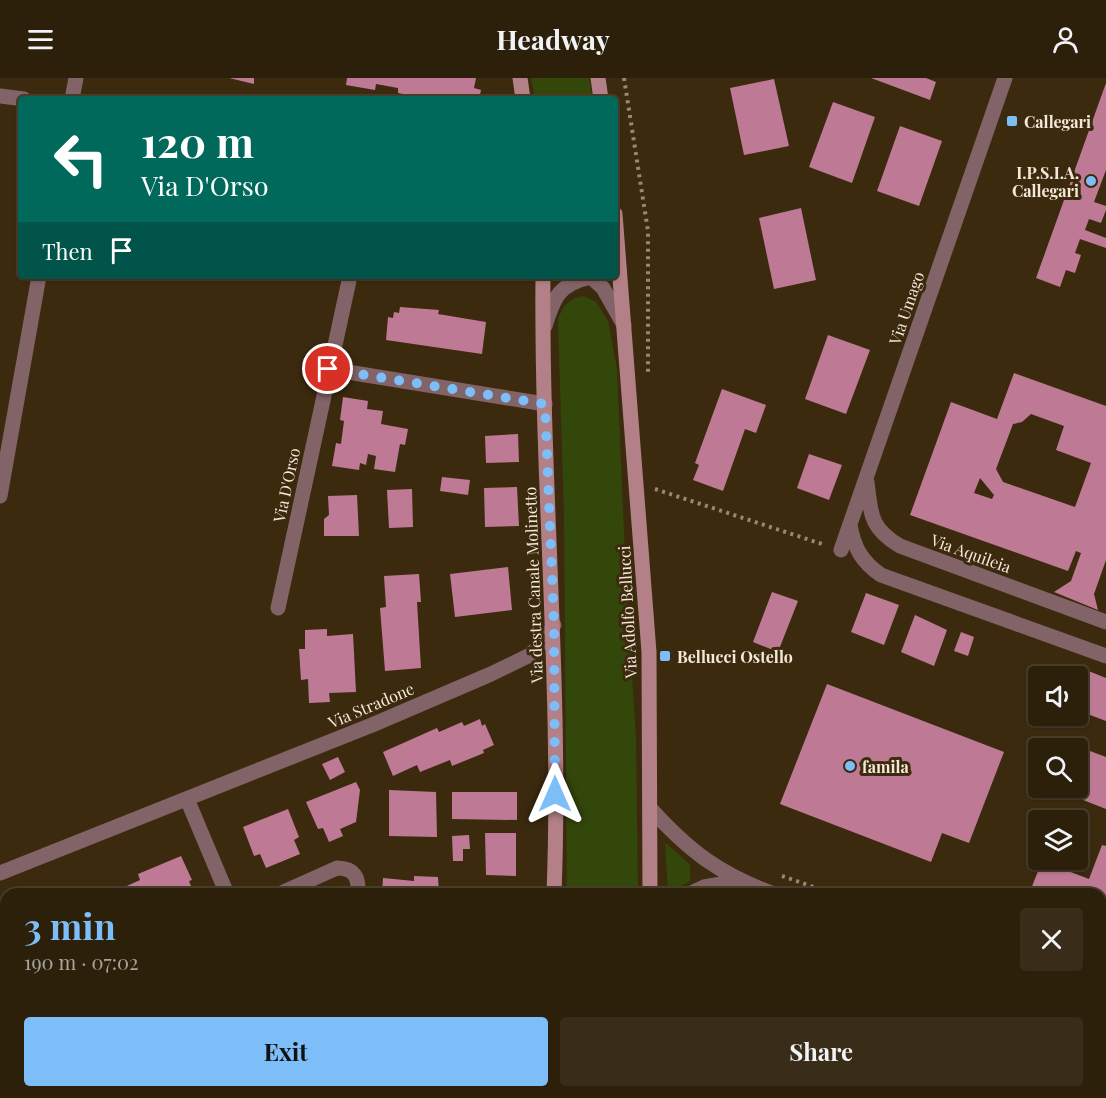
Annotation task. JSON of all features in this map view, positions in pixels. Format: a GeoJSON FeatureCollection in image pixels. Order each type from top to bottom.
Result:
{"type":"FeatureCollection","features":[{"type":"Feature","properties":{"kind":"street"},"geometry":{"type":"LineString","coordinates":[[73,96],[76,78]]}},
{"type":"Feature","properties":{"kind":"street"},"geometry":{"type":"LineString","coordinates":[[520,78],[523,96]]}},
{"type":"Feature","properties":{"kind":"street"},"geometry":{"type":"LineString","coordinates":[[598,78],[601,96]]}},
{"type":"Feature","properties":{"kind":"street","name":"Via Umago"},"geometry":{"type":"LineString","coordinates":[[841,550],[1005,78]]}},
{"type":"Feature","properties":{"kind":"street"},"geometry":{"type":"LineString","coordinates":[[0,96],[18,98]]}},
{"type":"Feature","properties":{"kind":"street","name":"Via Adolfo Bellucci"},"geometry":{"type":"LineString","coordinates":[[618,248],[649,652],[650,888]]}},
{"type":"Feature","properties":{"kind":"street"},"geometry":{"type":"LineString","coordinates":[[0,496],[38,279]]}},
{"type":"Feature","properties":{"kind":"street","name":"Via D'Orso"},"geometry":{"type":"LineString","coordinates":[[278,608],[349,279]]}},
{"type":"Feature","properties":{"kind":"street","name":"Via destra Canale Molinetto"},"geometry":{"type":"LineString","coordinates":[[543,279],[545,404],[554,625],[554,888]]}},
{"type":"Feature","properties":{"kind":"street","name":"Via Adolfo Bellucci"},"geometry":{"type":"LineString","coordinates":[[543,334],[553,301],[569,282],[586,279]]}},
{"type":"Feature","properties":{"kind":"street","name":"Via Adolfo Bellucci"},"geometry":{"type":"LineString","coordinates":[[592,279],[603,288],[625,327]]}},
{"type":"Feature","properties":{"kind":"street"},"geometry":{"type":"LineString","coordinates":[[328,369],[545,404]]}},
{"type":"Feature","properties":{"kind":"street","name":"Via Aquileia"},"geometry":{"type":"LineString","coordinates":[[867,478],[870,512],[882,536],[900,546],[1106,622]]}},
{"type":"Feature","properties":{"kind":"street"},"geometry":{"type":"LineString","coordinates":[[850,525],[853,543],[860,555],[868,567],[881,575],[1106,656]]}},
{"type":"Feature","properties":{"kind":"street","name":"Via Stradone"},"geometry":{"type":"LineString","coordinates":[[0,873],[372,725],[521,660],[537,648],[554,625]]}},
{"type":"Feature","properties":{"kind":"street"},"geometry":{"type":"LineString","coordinates":[[187,799],[224,888]]}},
{"type":"Feature","properties":{"kind":"street"},"geometry":{"type":"LineString","coordinates":[[650,808],[673,834],[697,854],[738,881],[757,888]]}},
{"type":"Feature","properties":{"kind":"street"},"geometry":{"type":"LineString","coordinates":[[292,888],[337,868],[345,868],[353,871],[357,878],[358,888]]}},
{"type":"Feature","properties":{"kind":"street"},"geometry":{"type":"LineString","coordinates":[[702,888],[738,881]]}},
{"type":"Feature","properties":{"kind":"path"},"geometry":{"type":"LineString","coordinates":[[655,489],[841,550]]}},
{"type":"Feature","properties":{"kind":"green space"},"geometry":{"type":"Polygon","coordinates":[[[531,78],[589,78],[592,96],[534,96],[531,78]]]}},
{"type":"Feature","properties":{"kind":"green space"},"geometry":{"type":"Polygon","coordinates":[[[584,296],[596,302],[608,321],[617,369],[626,581],[636,739],[638,888],[567,888],[564,514],[558,320],[562,310],[574,299],[584,296]]]}},
{"type":"Feature","properties":{"kind":"green space"},"geometry":{"type":"Polygon","coordinates":[[[665,842],[690,865],[690,881],[678,888],[668,888],[665,842]]]}},
{"type":"Feature","properties":{"kind":"building"},"geometry":{"type":"Polygon","coordinates":[[[229,78],[254,78],[254,84],[229,78]]]}},
{"type":"Feature","properties":{"kind":"building"},"geometry":{"type":"Polygon","coordinates":[[[347,78],[476,78],[474,88],[481,90],[480,96],[414,96],[398,93],[398,88],[376,84],[375,90],[346,85],[347,78]]]}},
{"type":"Feature","properties":{"kind":"building"},"geometry":{"type":"Polygon","coordinates":[[[871,78],[926,78],[936,82],[930,100],[871,78]]]}},
{"type":"Feature","properties":{"kind":"building"},"geometry":{"type":"Polygon","coordinates":[[[774,79],[789,146],[744,155],[730,88],[774,79]]]}},
{"type":"Feature","properties":{"kind":"building"},"geometry":{"type":"Polygon","coordinates":[[[1106,83],[1106,170],[1094,202],[1106,206],[1106,210],[1101,223],[1089,219],[1085,230],[1106,238],[1106,248],[1080,239],[1075,253],[1081,255],[1075,273],[1066,270],[1060,287],[1036,278],[1106,83]]]}},
{"type":"Feature","properties":{"kind":"building"},"geometry":{"type":"Polygon","coordinates":[[[833,102],[875,117],[852,183],[809,167],[833,102]]]}},
{"type":"Feature","properties":{"kind":"building"},"geometry":{"type":"Polygon","coordinates":[[[900,126],[942,141],[919,206],[877,191],[900,126]]]}},
{"type":"Feature","properties":{"kind":"building"},"geometry":{"type":"Polygon","coordinates":[[[801,208],[816,280],[774,289],[759,218],[801,208]]]}},
{"type":"Feature","properties":{"kind":"building"},"geometry":{"type":"Polygon","coordinates":[[[400,307],[439,310],[438,314],[486,322],[482,354],[386,340],[388,317],[393,318],[394,312],[399,313],[400,307]]]}},
{"type":"Feature","properties":{"kind":"building"},"geometry":{"type":"Polygon","coordinates":[[[828,335],[870,350],[846,414],[805,399],[828,335]]]}},
{"type":"Feature","properties":{"kind":"building"},"geometry":{"type":"Polygon","coordinates":[[[1014,373],[1106,406],[1106,560],[1094,594],[1098,610],[1054,592],[1071,581],[1081,553],[1076,551],[1068,571],[910,515],[951,402],[997,419],[1014,373]],[[1031,414],[1022,422],[1013,424],[996,469],[1003,482],[1075,507],[1091,463],[1056,450],[1064,426],[1031,414]],[[980,478],[974,493],[992,499],[994,495],[980,478]]]}},
{"type":"Feature","properties":{"kind":"building"},"geometry":{"type":"Polygon","coordinates":[[[722,389],[766,405],[756,433],[745,429],[723,491],[693,480],[699,465],[695,463],[722,389]]]}},
{"type":"Feature","properties":{"kind":"building"},"geometry":{"type":"Polygon","coordinates":[[[343,397],[368,401],[367,409],[383,411],[381,424],[408,429],[405,445],[400,444],[395,472],[374,469],[376,456],[368,454],[366,465],[360,463],[359,470],[332,466],[336,443],[341,444],[344,421],[340,420],[343,397]]]}},
{"type":"Feature","properties":{"kind":"building"},"geometry":{"type":"Polygon","coordinates":[[[518,434],[519,462],[486,463],[485,436],[518,434]]]}},
{"type":"Feature","properties":{"kind":"building"},"geometry":{"type":"Polygon","coordinates":[[[809,454],[842,465],[829,500],[797,488],[809,454]]]}},
{"type":"Feature","properties":{"kind":"building"},"geometry":{"type":"Polygon","coordinates":[[[442,477],[470,480],[468,495],[440,491],[442,477]]]}},
{"type":"Feature","properties":{"kind":"building"},"geometry":{"type":"Polygon","coordinates":[[[517,487],[519,526],[485,527],[484,488],[517,487]]]}},
{"type":"Feature","properties":{"kind":"building"},"geometry":{"type":"Polygon","coordinates":[[[412,489],[413,527],[389,528],[387,490],[412,489]]]}},
{"type":"Feature","properties":{"kind":"building"},"geometry":{"type":"Polygon","coordinates":[[[357,495],[359,536],[324,536],[324,519],[329,515],[328,496],[357,495]]]}},
{"type":"Feature","properties":{"kind":"building"},"geometry":{"type":"Polygon","coordinates":[[[508,567],[512,610],[455,617],[450,574],[508,567]]]}},
{"type":"Feature","properties":{"kind":"building"},"geometry":{"type":"Polygon","coordinates":[[[419,574],[421,602],[417,602],[421,668],[385,671],[380,608],[386,607],[384,576],[419,574]]]}},
{"type":"Feature","properties":{"kind":"building"},"geometry":{"type":"Polygon","coordinates":[[[772,592],[798,601],[778,652],[753,642],[772,592]]]}},
{"type":"Feature","properties":{"kind":"building"},"geometry":{"type":"Polygon","coordinates":[[[866,593],[899,605],[884,645],[851,632],[866,593]]]}},
{"type":"Feature","properties":{"kind":"building"},"geometry":{"type":"Polygon","coordinates":[[[915,615],[947,630],[934,666],[901,652],[915,615]]]}},
{"type":"Feature","properties":{"kind":"building"},"geometry":{"type":"Polygon","coordinates":[[[327,629],[327,636],[353,634],[356,692],[329,693],[330,702],[309,703],[308,679],[301,680],[299,649],[305,649],[305,630],[327,629]]]}},
{"type":"Feature","properties":{"kind":"building"},"geometry":{"type":"Polygon","coordinates":[[[961,632],[974,637],[968,656],[954,651],[961,632]]]}},
{"type":"Feature","properties":{"kind":"building"},"geometry":{"type":"Polygon","coordinates":[[[1088,671],[1106,678],[1106,721],[1088,714],[1088,671]]]}},
{"type":"Feature","properties":{"kind":"building"},"geometry":{"type":"Polygon","coordinates":[[[827,684],[1004,752],[969,843],[942,833],[931,862],[780,804],[827,684]]]}},
{"type":"Feature","properties":{"kind":"building"},"geometry":{"type":"Polygon","coordinates":[[[480,719],[482,726],[485,724],[494,745],[483,750],[484,753],[452,766],[450,760],[420,772],[417,765],[393,776],[383,752],[437,728],[439,732],[462,722],[464,726],[480,719]]]}},
{"type":"Feature","properties":{"kind":"building"},"geometry":{"type":"Polygon","coordinates":[[[1090,751],[1106,757],[1106,809],[1078,798],[1088,798],[1090,751]]]}},
{"type":"Feature","properties":{"kind":"building"},"geometry":{"type":"Polygon","coordinates":[[[338,757],[345,772],[330,780],[322,764],[338,757]]]}},
{"type":"Feature","properties":{"kind":"building"},"geometry":{"type":"Polygon","coordinates":[[[356,782],[360,790],[356,822],[340,829],[343,836],[329,842],[323,828],[318,829],[306,802],[356,782]]]}},
{"type":"Feature","properties":{"kind":"building"},"geometry":{"type":"Polygon","coordinates":[[[389,790],[436,792],[437,837],[389,836],[389,790]]]}},
{"type":"Feature","properties":{"kind":"building"},"geometry":{"type":"Polygon","coordinates":[[[452,792],[517,792],[517,820],[452,819],[452,792]]]}},
{"type":"Feature","properties":{"kind":"building"},"geometry":{"type":"Polygon","coordinates":[[[288,809],[299,837],[294,840],[300,854],[266,868],[260,854],[254,856],[243,827],[288,809]]]}},
{"type":"Feature","properties":{"kind":"building"},"geometry":{"type":"Polygon","coordinates":[[[485,833],[516,833],[516,876],[486,875],[485,833]]]}},
{"type":"Feature","properties":{"kind":"building"},"geometry":{"type":"Polygon","coordinates":[[[469,835],[470,849],[463,849],[463,861],[453,861],[452,836],[469,835]]]}},
{"type":"Feature","properties":{"kind":"building"},"geometry":{"type":"Polygon","coordinates":[[[1102,845],[1106,846],[1106,888],[1031,888],[1038,870],[1066,870],[1089,879],[1102,845]]]}},
{"type":"Feature","properties":{"kind":"building"},"geometry":{"type":"Polygon","coordinates":[[[181,856],[192,880],[189,881],[192,888],[122,888],[140,880],[138,874],[181,856]]]}},
{"type":"Feature","properties":{"kind":"building"},"geometry":{"type":"Polygon","coordinates":[[[414,876],[438,877],[439,888],[382,888],[383,878],[414,881],[414,876]]]}},
{"type":"Feature","properties":{"kind":"place","name":"Callegari"},"geometry":{"type":"Point","coordinates":[1012,121]}},
{"type":"Feature","properties":{"kind":"place","name":"I.P.S.I.A. Callegari"},"geometry":{"type":"Point","coordinates":[1091,181]}},
{"type":"Feature","properties":{"kind":"place","name":"Bellucci Ostello"},"geometry":{"type":"Point","coordinates":[665,656]}},
{"type":"Feature","properties":{"kind":"place","name":"famila"},"geometry":{"type":"Point","coordinates":[850,766]}},
{"type":"Feature","properties":{"kind":"route"},"geometry":{"type":"LineString","coordinates":[[328,369],[545,404],[554,625],[555,794]]}}]}
